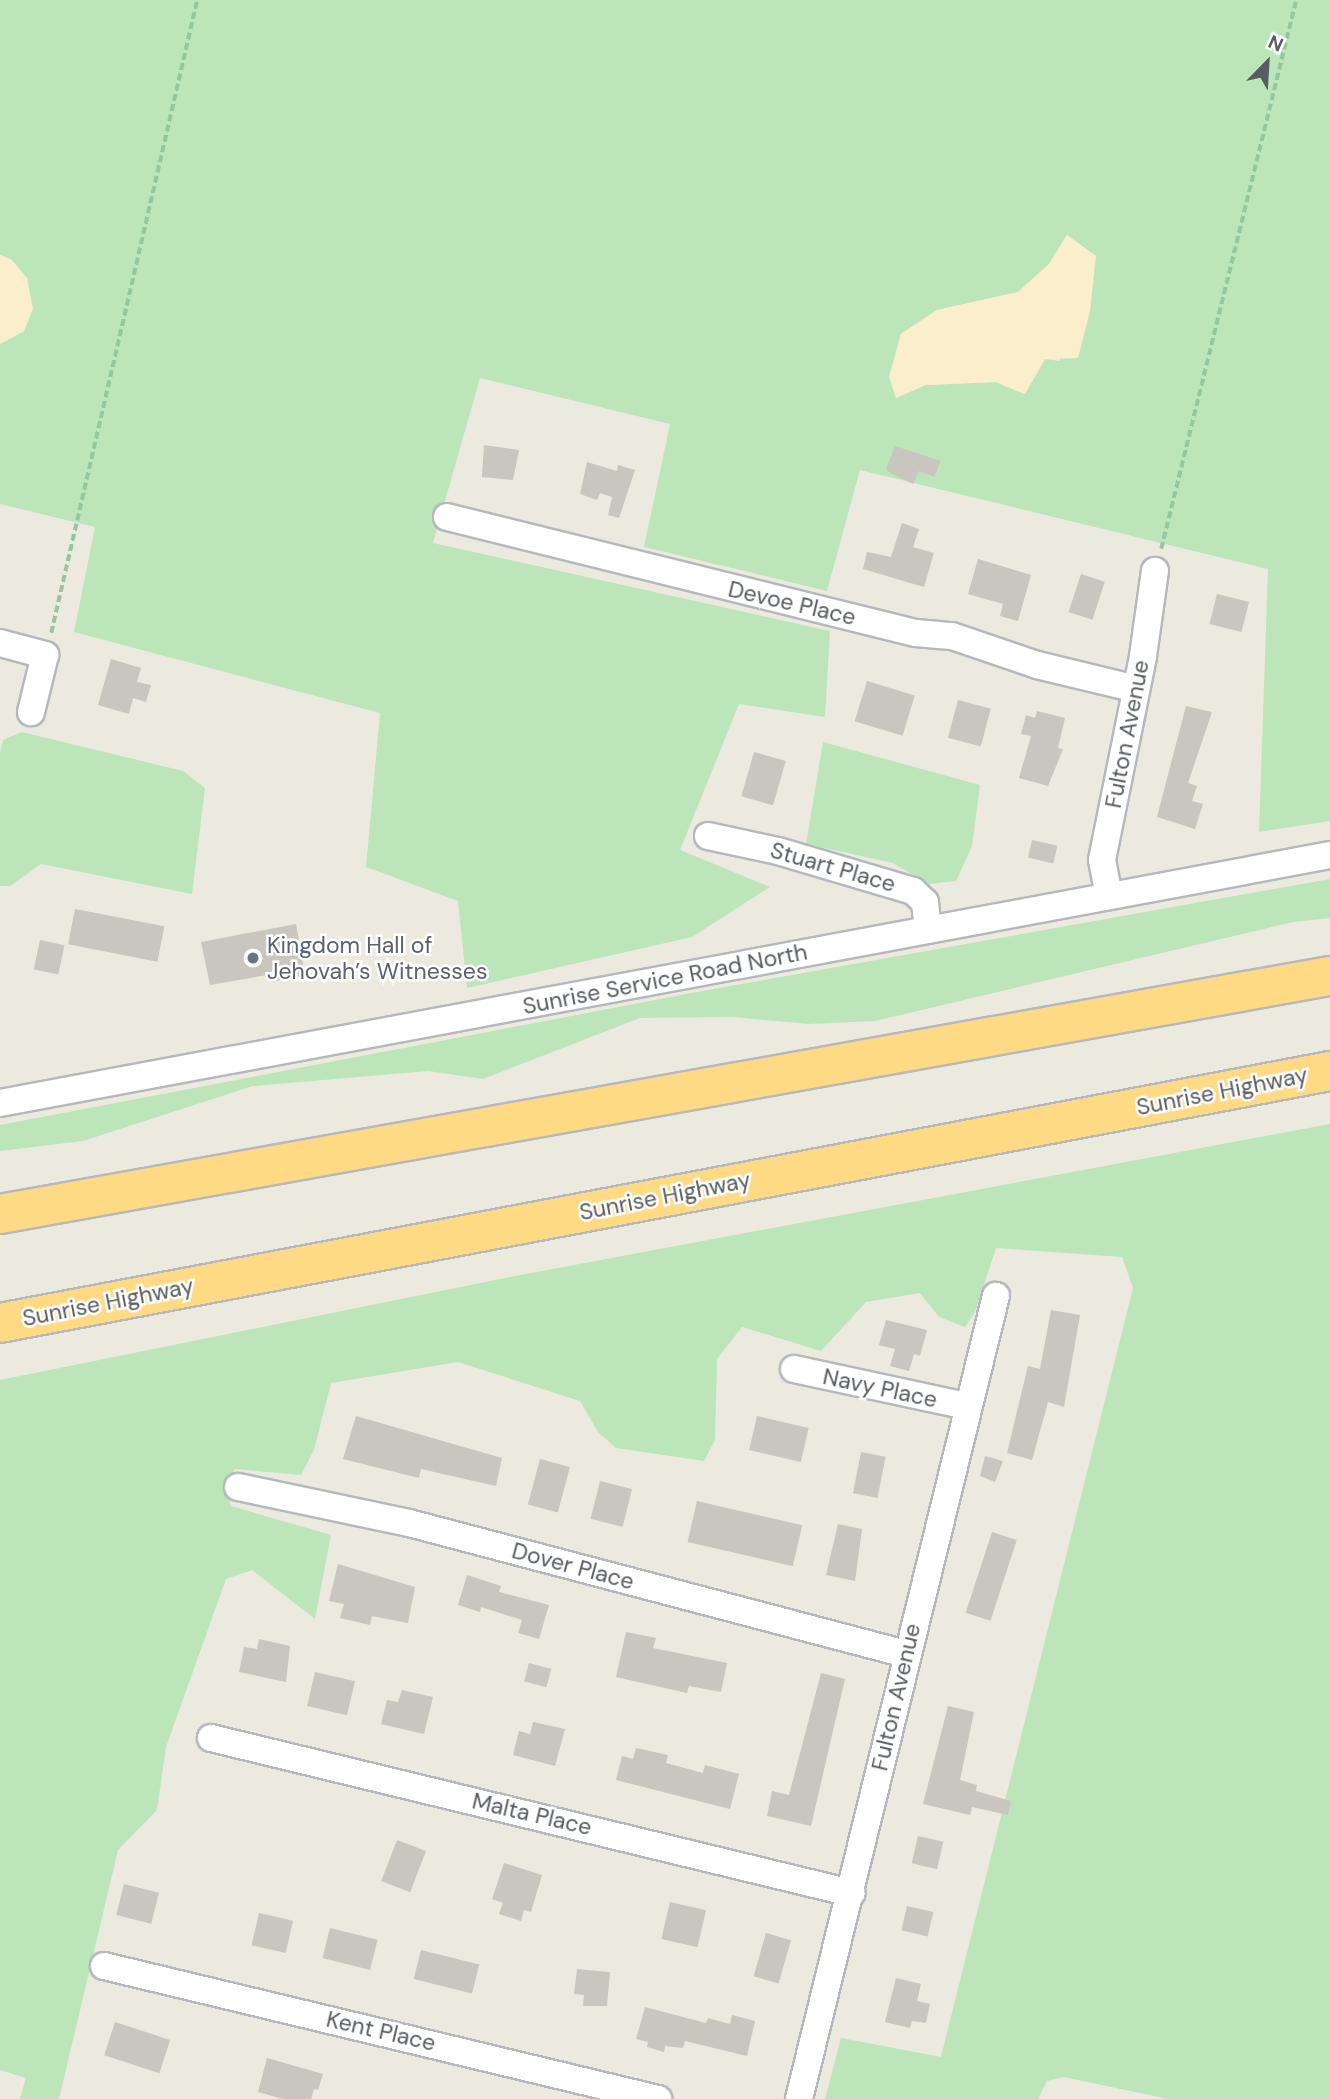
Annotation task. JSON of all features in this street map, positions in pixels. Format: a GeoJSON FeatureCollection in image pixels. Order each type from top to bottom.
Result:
{"type":"FeatureCollection","features":[{"type":"Feature","properties":{"kind":"highway"},"geometry":{"type":"LineString","coordinates":[[0,1214],[1330,976]]}},
{"type":"Feature","properties":{"kind":"highway","name":"Sunrise Highway"},"geometry":{"type":"LineString","coordinates":[[0,1323],[1330,1070]]}},
{"type":"Feature","properties":{"kind":"street","name":"Devoe Place"},"geometry":{"type":"LineString","coordinates":[[447,517],[889,626],[952,636],[1037,665],[1136,689]]}},
{"type":"Feature","properties":{"kind":"street","name":"Fulton Avenue"},"geometry":{"type":"LineString","coordinates":[[1109,896],[1102,860],[1136,689],[1155,571]]}},
{"type":"Feature","properties":{"kind":"street"},"geometry":{"type":"LineString","coordinates":[[0,643],[45,655],[31,712]]}},
{"type":"Feature","properties":{"kind":"street","name":"Stuart Place"},"geometry":{"type":"LineString","coordinates":[[708,836],[778,851],[913,891],[925,902],[928,930]]}},
{"type":"Feature","properties":{"kind":"street","name":"Sunrise Service Road North"},"geometry":{"type":"LineString","coordinates":[[0,1103],[1330,855]]}},
{"type":"Feature","properties":{"kind":"street","name":"Fulton Avenue"},"geometry":{"type":"LineString","coordinates":[[799,2099],[851,1893],[966,1406],[996,1296]]}},
{"type":"Feature","properties":{"kind":"street","name":"Navy Place"},"geometry":{"type":"LineString","coordinates":[[794,1369],[966,1406]]}},
{"type":"Feature","properties":{"kind":"street","name":"Dover Place"},"geometry":{"type":"LineString","coordinates":[[238,1487],[409,1523],[906,1654]]}},
{"type":"Feature","properties":{"kind":"street","name":"Malta Place"},"geometry":{"type":"LineString","coordinates":[[211,1738],[851,1893]]}},
{"type":"Feature","properties":{"kind":"street","name":"Kent Place"},"geometry":{"type":"LineString","coordinates":[[104,1966],[658,2099]]}},
{"type":"Feature","properties":{"kind":"path"},"geometry":{"type":"LineString","coordinates":[[45,655],[197,0]]}},
{"type":"Feature","properties":{"kind":"path"},"geometry":{"type":"LineString","coordinates":[[1155,571],[1296,0]]}},
{"type":"Feature","properties":{"kind":"green space"},"geometry":{"type":"Polygon","coordinates":[[[0,0],[1330,0],[1330,821],[1259,832],[1268,569],[860,470],[827,591],[644,547],[670,424],[480,378],[433,543],[830,631],[825,717],[739,704],[680,850],[770,887],[692,937],[467,988],[458,901],[366,867],[380,713],[74,632],[95,527],[0,504],[0,344],[24,331],[12,260],[0,255],[0,0]],[[1067,235],[1049,264],[1018,292],[937,310],[901,334],[889,377],[926,385],[996,382],[1024,394],[1045,359],[1060,361],[1067,235]]]}},
{"type":"Feature","properties":{"kind":"green space"},"geometry":{"type":"Polygon","coordinates":[[[22,732],[183,771],[205,788],[192,894],[41,864],[10,886],[0,886],[0,753],[3,740],[22,732]]]}},
{"type":"Feature","properties":{"kind":"green space"},"geometry":{"type":"Polygon","coordinates":[[[823,742],[980,785],[972,846],[956,881],[929,884],[893,863],[806,844],[823,742]]]}},
{"type":"Feature","properties":{"kind":"green space"},"geometry":{"type":"Polygon","coordinates":[[[1330,879],[1330,918],[1293,922],[875,1021],[809,1024],[732,1017],[640,1018],[483,1079],[428,1071],[253,1086],[83,1141],[0,1151],[0,1125],[702,991],[1330,879]]]}},
{"type":"Feature","properties":{"kind":"green space"},"geometry":{"type":"Polygon","coordinates":[[[1330,1124],[1330,2099],[1168,2099],[1064,2077],[1047,2081],[1038,2099],[825,2099],[841,2038],[941,2057],[1133,1288],[1122,1257],[996,1248],[975,1312],[965,1327],[939,1317],[920,1293],[866,1302],[821,1351],[742,1327],[717,1359],[715,1440],[704,1461],[616,1448],[598,1432],[580,1401],[458,1362],[331,1383],[314,1450],[301,1475],[235,1469],[226,1489],[231,1506],[331,1535],[315,1619],[252,1570],[226,1579],[166,1747],[157,1810],[118,1850],[59,2099],[20,2099],[26,2078],[0,2070],[0,1380],[515,1276],[1330,1124]]]}},
{"type":"Feature","properties":{"kind":"sand"},"geometry":{"type":"Polygon","coordinates":[[[1067,235],[1096,256],[1090,311],[1078,358],[1045,359],[1025,394],[996,382],[926,385],[896,398],[889,377],[901,334],[937,310],[1018,292],[1049,264],[1067,235]]]}},
{"type":"Feature","properties":{"kind":"sand"},"geometry":{"type":"Polygon","coordinates":[[[0,255],[12,260],[27,278],[33,309],[24,331],[0,344],[0,255]]]}},
{"type":"Feature","properties":{"kind":"building"},"geometry":{"type":"Polygon","coordinates":[[[484,445],[519,450],[513,480],[482,477],[484,445]]]}},
{"type":"Feature","properties":{"kind":"building"},"geometry":{"type":"Polygon","coordinates":[[[895,446],[941,461],[934,477],[919,471],[913,484],[890,473],[886,469],[895,446]]]}},
{"type":"Feature","properties":{"kind":"building"},"geometry":{"type":"Polygon","coordinates":[[[587,462],[617,471],[618,465],[635,470],[619,518],[608,515],[612,497],[600,493],[597,500],[580,494],[587,462]]]}},
{"type":"Feature","properties":{"kind":"building"},"geometry":{"type":"Polygon","coordinates":[[[902,523],[919,529],[913,547],[934,553],[924,587],[863,569],[867,552],[891,557],[902,523]]]}},
{"type":"Feature","properties":{"kind":"building"},"geometry":{"type":"Polygon","coordinates":[[[978,559],[1031,575],[1018,621],[1000,616],[1003,604],[968,594],[978,559]]]}},
{"type":"Feature","properties":{"kind":"building"},"geometry":{"type":"Polygon","coordinates":[[[1081,574],[1105,582],[1092,620],[1069,612],[1081,574]]]}},
{"type":"Feature","properties":{"kind":"building"},"geometry":{"type":"Polygon","coordinates":[[[1217,594],[1249,602],[1242,632],[1210,624],[1217,594]]]}},
{"type":"Feature","properties":{"kind":"building"},"geometry":{"type":"Polygon","coordinates":[[[111,659],[141,668],[137,682],[151,685],[146,702],[133,698],[129,714],[98,705],[111,659]]]}},
{"type":"Feature","properties":{"kind":"building"},"geometry":{"type":"Polygon","coordinates":[[[867,681],[915,696],[903,736],[855,721],[867,681]]]}},
{"type":"Feature","properties":{"kind":"building"},"geometry":{"type":"Polygon","coordinates":[[[958,700],[991,709],[981,746],[948,738],[958,700]]]}},
{"type":"Feature","properties":{"kind":"building"},"geometry":{"type":"Polygon","coordinates":[[[1186,706],[1212,712],[1188,783],[1197,786],[1192,801],[1203,804],[1195,829],[1157,817],[1186,706]]]}},
{"type":"Feature","properties":{"kind":"building"},"geometry":{"type":"Polygon","coordinates":[[[1037,711],[1065,718],[1058,748],[1063,749],[1048,786],[1019,778],[1031,736],[1021,734],[1026,715],[1035,718],[1037,711]]]}},
{"type":"Feature","properties":{"kind":"building"},"geometry":{"type":"Polygon","coordinates":[[[754,752],[786,761],[773,805],[741,796],[754,752]]]}},
{"type":"Feature","properties":{"kind":"building"},"geometry":{"type":"Polygon","coordinates":[[[1032,840],[1057,846],[1053,863],[1028,858],[1032,840]]]}},
{"type":"Feature","properties":{"kind":"building"},"geometry":{"type":"Polygon","coordinates":[[[75,909],[164,926],[157,962],[68,944],[75,909]]]}},
{"type":"Feature","properties":{"kind":"building","name":"Kingdom Hall of Jehovah’s Witnesses"},"geometry":{"type":"Polygon","coordinates":[[[296,924],[305,975],[271,982],[267,975],[210,985],[201,942],[296,924]]]}},
{"type":"Feature","properties":{"kind":"building"},"geometry":{"type":"Polygon","coordinates":[[[40,940],[64,945],[58,975],[34,969],[40,940]]]}},
{"type":"Feature","properties":{"kind":"building"},"geometry":{"type":"Polygon","coordinates":[[[1051,1310],[1080,1315],[1064,1407],[1048,1402],[1032,1460],[1007,1453],[1028,1366],[1040,1369],[1051,1310]]]}},
{"type":"Feature","properties":{"kind":"building"},"geometry":{"type":"Polygon","coordinates":[[[886,1320],[927,1330],[920,1356],[914,1354],[909,1371],[890,1366],[895,1349],[879,1345],[886,1320]]]}},
{"type":"Feature","properties":{"kind":"building"},"geometry":{"type":"Polygon","coordinates":[[[356,1416],[502,1458],[496,1486],[421,1469],[419,1478],[343,1459],[356,1416]]]}},
{"type":"Feature","properties":{"kind":"building"},"geometry":{"type":"Polygon","coordinates":[[[757,1416],[809,1428],[801,1462],[749,1450],[757,1416]]]}},
{"type":"Feature","properties":{"kind":"building"},"geometry":{"type":"Polygon","coordinates":[[[861,1452],[886,1457],[878,1498],[853,1493],[861,1452]]]}},
{"type":"Feature","properties":{"kind":"building"},"geometry":{"type":"Polygon","coordinates":[[[985,1456],[1003,1461],[995,1482],[980,1476],[985,1456]]]}},
{"type":"Feature","properties":{"kind":"building"},"geometry":{"type":"Polygon","coordinates":[[[540,1459],[570,1467],[558,1512],[528,1504],[540,1459]]]}},
{"type":"Feature","properties":{"kind":"building"},"geometry":{"type":"Polygon","coordinates":[[[600,1481],[632,1489],[623,1527],[591,1519],[600,1481]]]}},
{"type":"Feature","properties":{"kind":"building"},"geometry":{"type":"Polygon","coordinates":[[[697,1501],[802,1525],[793,1566],[688,1542],[697,1501]]]}},
{"type":"Feature","properties":{"kind":"building"},"geometry":{"type":"Polygon","coordinates":[[[838,1524],[862,1529],[855,1581],[826,1575],[838,1524]]]}},
{"type":"Feature","properties":{"kind":"building"},"geometry":{"type":"Polygon","coordinates":[[[992,1532],[1017,1540],[990,1621],[966,1613],[992,1532]]]}},
{"type":"Feature","properties":{"kind":"building"},"geometry":{"type":"Polygon","coordinates":[[[338,1564],[415,1587],[408,1623],[372,1616],[370,1625],[340,1618],[344,1604],[329,1601],[338,1564]]]}},
{"type":"Feature","properties":{"kind":"building"},"geometry":{"type":"Polygon","coordinates":[[[467,1575],[501,1586],[499,1592],[549,1605],[539,1639],[518,1633],[522,1620],[481,1607],[480,1612],[458,1605],[467,1575]]]}},
{"type":"Feature","properties":{"kind":"building"},"geometry":{"type":"Polygon","coordinates":[[[626,1632],[656,1638],[653,1648],[727,1663],[721,1692],[689,1686],[687,1693],[616,1677],[626,1632]]]}},
{"type":"Feature","properties":{"kind":"building"},"geometry":{"type":"Polygon","coordinates":[[[259,1639],[290,1646],[286,1682],[239,1672],[244,1647],[257,1649],[259,1639]]]}},
{"type":"Feature","properties":{"kind":"building"},"geometry":{"type":"Polygon","coordinates":[[[529,1663],[551,1669],[546,1687],[524,1681],[529,1663]]]}},
{"type":"Feature","properties":{"kind":"building"},"geometry":{"type":"Polygon","coordinates":[[[315,1672],[355,1681],[347,1715],[307,1706],[315,1672]]]}},
{"type":"Feature","properties":{"kind":"building"},"geometry":{"type":"Polygon","coordinates":[[[821,1673],[845,1679],[811,1826],[767,1816],[772,1791],[789,1795],[821,1673]]]}},
{"type":"Feature","properties":{"kind":"building"},"geometry":{"type":"Polygon","coordinates":[[[402,1690],[433,1697],[424,1734],[381,1724],[387,1700],[398,1702],[402,1690]]]}},
{"type":"Feature","properties":{"kind":"building"},"geometry":{"type":"Polygon","coordinates":[[[948,1706],[974,1712],[960,1780],[977,1785],[976,1791],[1011,1801],[1008,1815],[972,1807],[970,1815],[923,1804],[948,1706]]]}},
{"type":"Feature","properties":{"kind":"building"},"geometry":{"type":"Polygon","coordinates":[[[533,1722],[565,1729],[555,1766],[513,1755],[519,1731],[530,1734],[533,1722]]]}},
{"type":"Feature","properties":{"kind":"building"},"geometry":{"type":"Polygon","coordinates":[[[636,1748],[668,1755],[666,1763],[703,1773],[705,1765],[739,1774],[730,1809],[616,1780],[622,1756],[633,1759],[636,1748]]]}},
{"type":"Feature","properties":{"kind":"building"},"geometry":{"type":"Polygon","coordinates":[[[918,1836],[943,1842],[937,1869],[912,1863],[918,1836]]]}},
{"type":"Feature","properties":{"kind":"building"},"geometry":{"type":"Polygon","coordinates":[[[397,1840],[426,1851],[410,1892],[381,1881],[397,1840]]]}},
{"type":"Feature","properties":{"kind":"building"},"geometry":{"type":"Polygon","coordinates":[[[504,1863],[542,1875],[531,1912],[524,1910],[521,1921],[499,1914],[503,1903],[492,1899],[504,1863]]]}},
{"type":"Feature","properties":{"kind":"building"},"geometry":{"type":"Polygon","coordinates":[[[124,1884],[159,1893],[151,1924],[116,1915],[124,1884]]]}},
{"type":"Feature","properties":{"kind":"building"},"geometry":{"type":"Polygon","coordinates":[[[670,1902],[706,1910],[698,1947],[661,1939],[670,1902]]]}},
{"type":"Feature","properties":{"kind":"building"},"geometry":{"type":"Polygon","coordinates":[[[907,1906],[933,1912],[928,1936],[901,1930],[907,1906]]]}},
{"type":"Feature","properties":{"kind":"building"},"geometry":{"type":"Polygon","coordinates":[[[259,1913],[293,1921],[286,1953],[252,1945],[259,1913]]]}},
{"type":"Feature","properties":{"kind":"building"},"geometry":{"type":"Polygon","coordinates":[[[330,1928],[378,1940],[370,1970],[323,1958],[330,1928]]]}},
{"type":"Feature","properties":{"kind":"building"},"geometry":{"type":"Polygon","coordinates":[[[766,1933],[791,1940],[779,1983],[754,1976],[766,1933]]]}},
{"type":"Feature","properties":{"kind":"building"},"geometry":{"type":"Polygon","coordinates":[[[421,1950],[479,1965],[472,1994],[414,1979],[421,1950]]]}},
{"type":"Feature","properties":{"kind":"building"},"geometry":{"type":"Polygon","coordinates":[[[577,1969],[610,1972],[607,2006],[583,2006],[584,1995],[574,1994],[577,1969]]]}},
{"type":"Feature","properties":{"kind":"building"},"geometry":{"type":"Polygon","coordinates":[[[896,1978],[921,1984],[917,2001],[930,2004],[926,2023],[912,2021],[910,2028],[885,2022],[896,1978]]]}},
{"type":"Feature","properties":{"kind":"building"},"geometry":{"type":"Polygon","coordinates":[[[645,2007],[706,2023],[708,2018],[730,2024],[732,2015],[755,2021],[747,2056],[685,2041],[683,2048],[665,2046],[664,2052],[647,2047],[648,2042],[636,2039],[645,2007]]]}},
{"type":"Feature","properties":{"kind":"building"},"geometry":{"type":"Polygon","coordinates":[[[115,2022],[170,2040],[159,2073],[104,2055],[115,2022]]]}},
{"type":"Feature","properties":{"kind":"building"},"geometry":{"type":"Polygon","coordinates":[[[267,2058],[323,2074],[318,2090],[314,2089],[311,2099],[283,2099],[258,2092],[267,2058]]]}},
{"type":"Feature","properties":{"kind":"place","name":"Kingdom Hall of Jehovah’s Witnesses"},"geometry":{"type":"Point","coordinates":[253,958]}}]}
